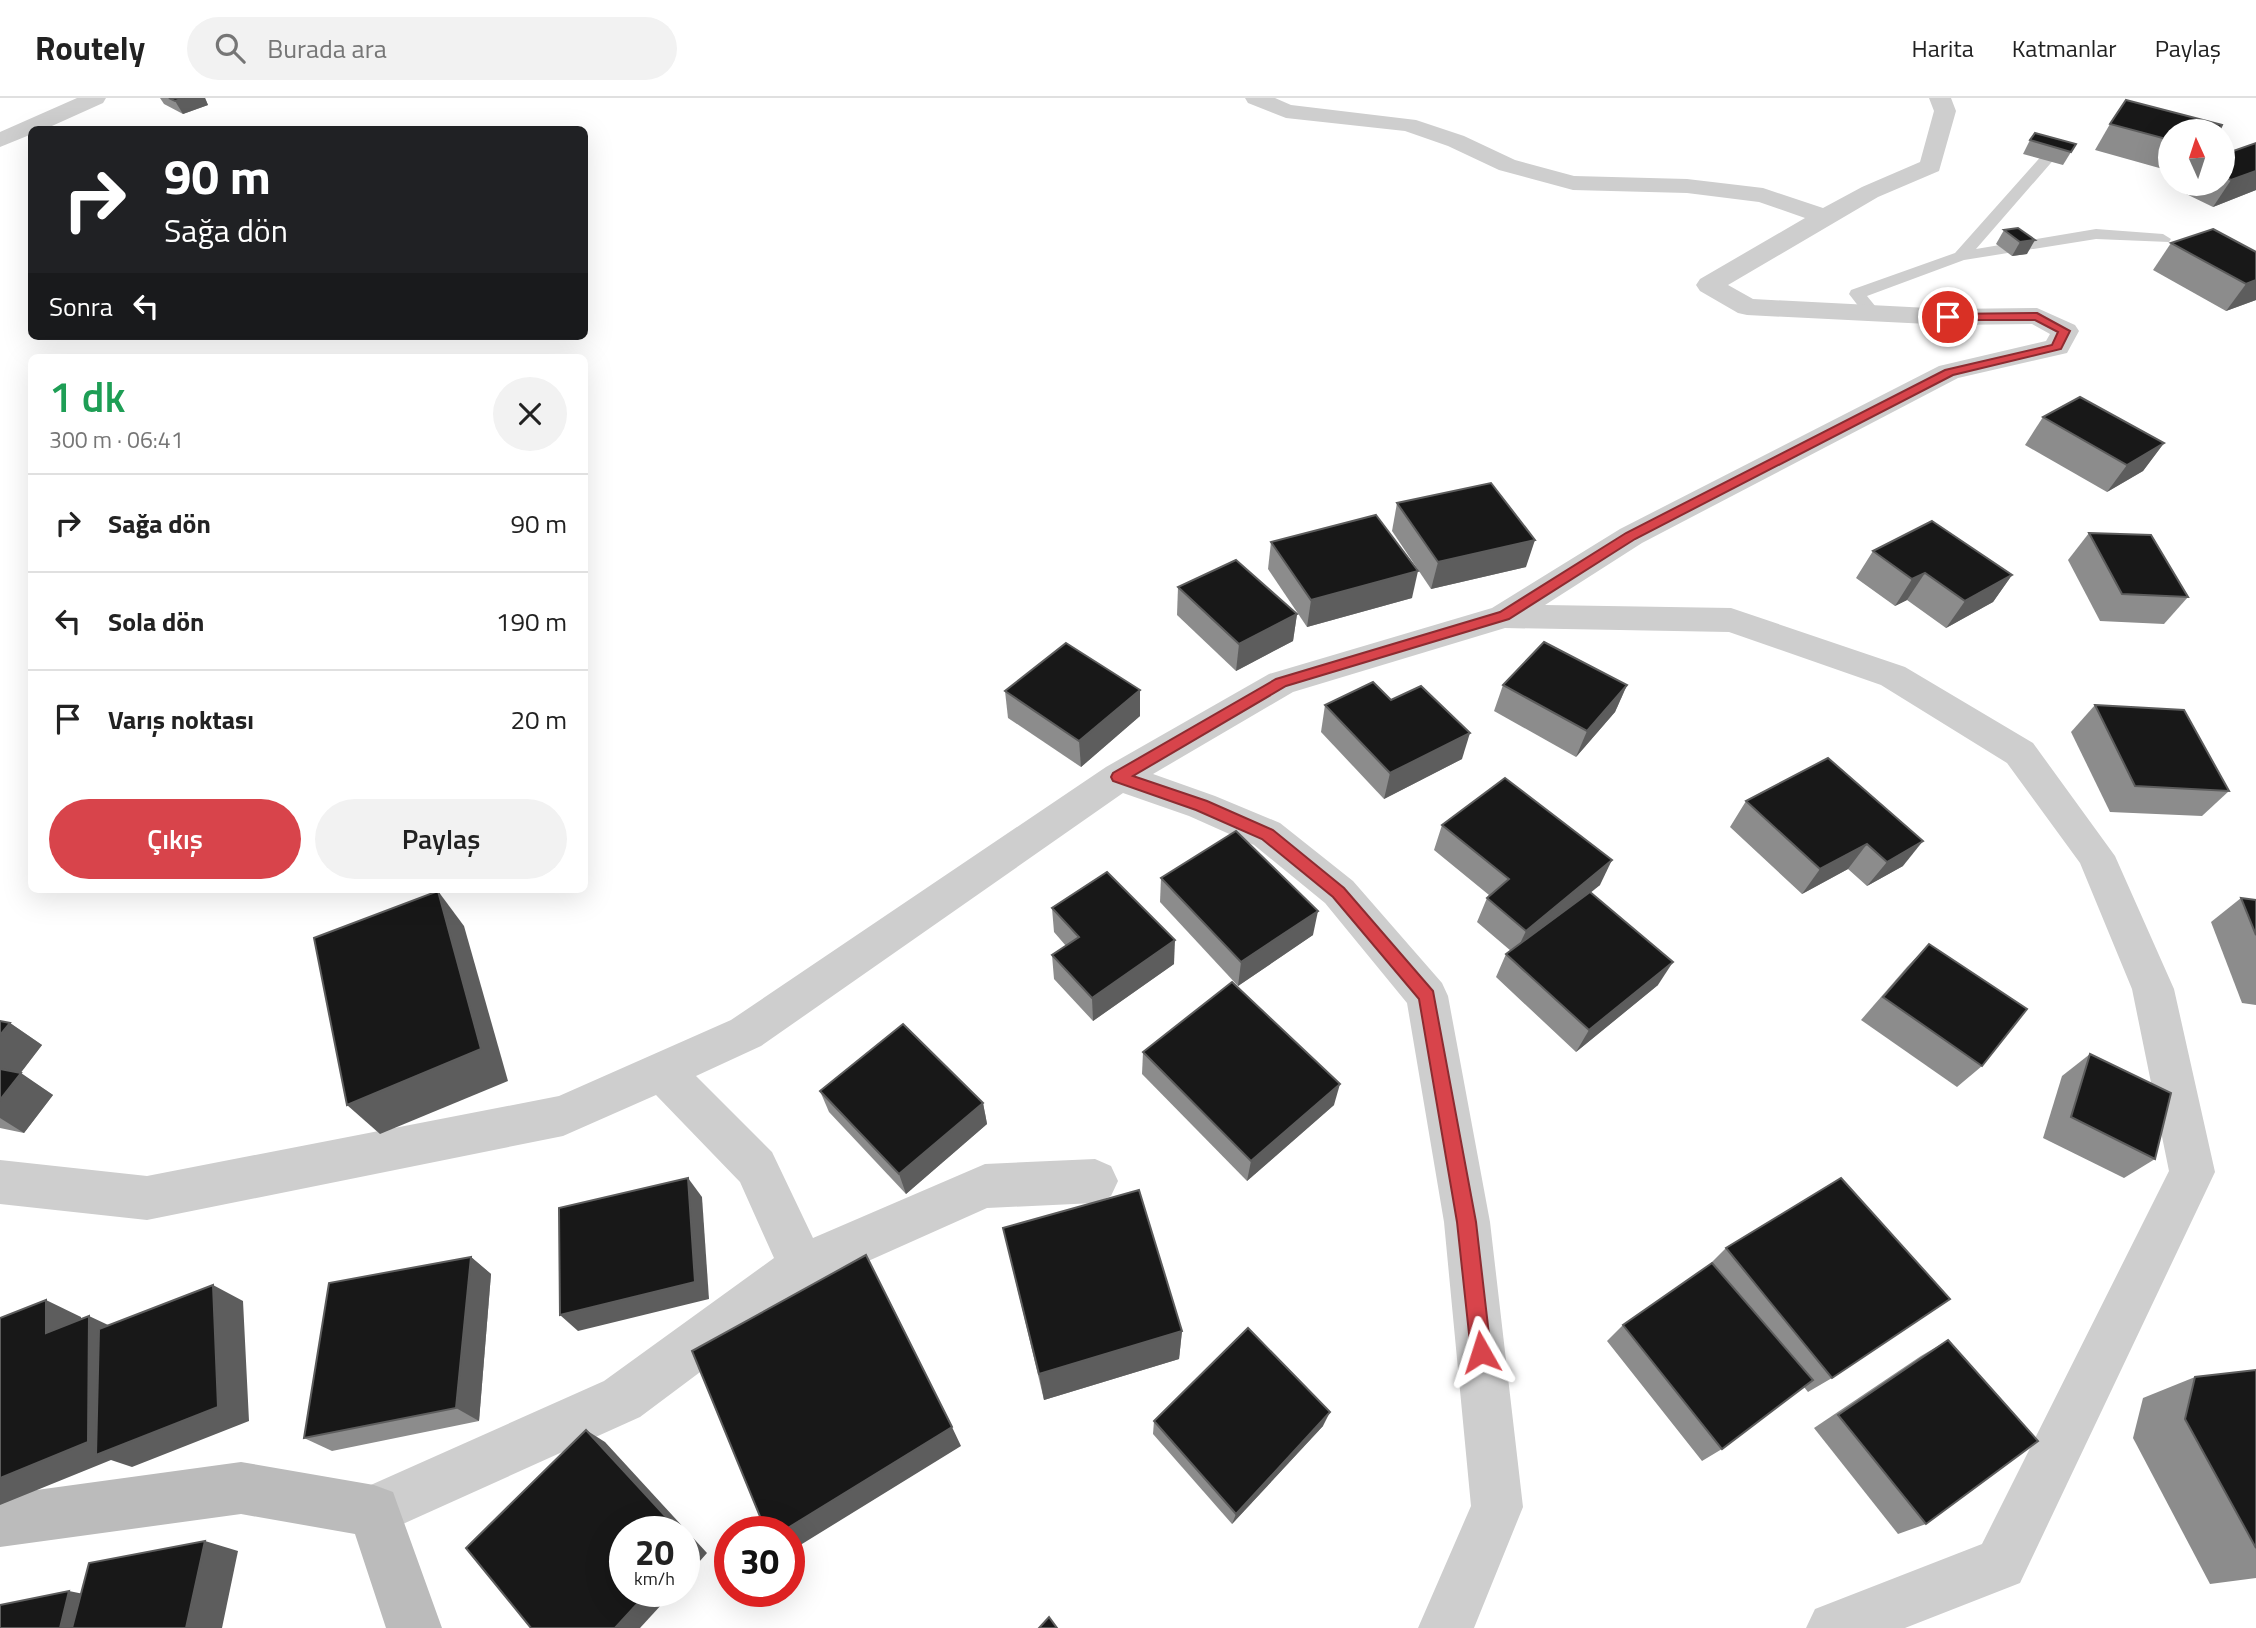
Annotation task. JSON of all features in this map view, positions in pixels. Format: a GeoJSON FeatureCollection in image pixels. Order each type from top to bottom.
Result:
{"type":"FeatureCollection","features":[{"type":"Feature","properties":{"kind":"street"},"geometry":{"type":"LineString","coordinates":[[32,126],[95,98]]}},
{"type":"Feature","properties":{"kind":"street"},"geometry":{"type":"LineString","coordinates":[[1256,98],[1286,111],[1408,125],[1455,141],[1507,165],[1573,183],[1687,186],[1762,195],[1825,217]]}},
{"type":"Feature","properties":{"kind":"street"},"geometry":{"type":"LineString","coordinates":[[0,1182],[148,1198],[564,1116],[746,1033],[1119,777],[1281,682],[1504,616],[1631,536],[1949,372],[2057,347],[2064,331],[2037,316],[1948,317],[1746,307],[1709,285],[1870,192],[1931,166],[1945,111],[1940,98]]}},
{"type":"Feature","properties":{"kind":"street"},"geometry":{"type":"LineString","coordinates":[[0,140],[28,128]]}},
{"type":"Feature","properties":{"kind":"street"},"geometry":{"type":"LineString","coordinates":[[1504,616],[1731,620],[1893,676],[2020,753],[2096,856],[2153,989],[2192,1172],[2007,1552],[2001,1564],[1834,1628]]}},
{"type":"Feature","properties":{"kind":"street"},"geometry":{"type":"LineString","coordinates":[[1119,777],[1202,806],[1267,834],[1339,892],[1427,996],[1467,1222],[1497,1507],[1446,1628]]}},
{"type":"Feature","properties":{"kind":"street"},"geometry":{"type":"LineString","coordinates":[[662,1072],[756,1167],[802,1266]]}},
{"type":"Feature","properties":{"kind":"street"},"geometry":{"type":"LineString","coordinates":[[0,1521],[241,1488],[374,1511],[622,1399],[802,1266],[985,1186],[1095,1181]]}},
{"type":"Feature","properties":{"kind":"street"},"geometry":{"type":"LineString","coordinates":[[374,1511],[414,1628]]}},
{"type":"Feature","properties":{"kind":"lane"},"geometry":{"type":"LineString","coordinates":[[1961,256],[2058,146]]}},
{"type":"Feature","properties":{"kind":"lane"},"geometry":{"type":"LineString","coordinates":[[1872,312],[1857,294],[1961,256],[2096,234],[2163,239]]}},
{"type":"Feature","properties":{"kind":"building"},"geometry":{"type":"Polygon","coordinates":[[[2126,100],[2199,119],[2158,119],[2158,137],[2110,124],[2126,100]]]}},
{"type":"Feature","properties":{"kind":"building"},"geometry":{"type":"Polygon","coordinates":[[[2035,133],[2076,144],[2071,152],[2030,140],[2035,133]]]}},
{"type":"Feature","properties":{"kind":"building"},"geometry":{"type":"Polygon","coordinates":[[[2256,143],[2256,171],[2235,179],[2235,150],[2256,143]]]}},
{"type":"Feature","properties":{"kind":"building"},"geometry":{"type":"Polygon","coordinates":[[[2018,228],[2035,240],[2020,242],[2004,230],[2018,228]]]}},
{"type":"Feature","properties":{"kind":"building"},"geometry":{"type":"Polygon","coordinates":[[[2213,229],[2256,252],[2256,280],[2246,284],[2171,243],[2213,229]]]}},
{"type":"Feature","properties":{"kind":"building"},"geometry":{"type":"Polygon","coordinates":[[[2080,397],[2164,443],[2127,465],[2043,417],[2080,397]]]}},
{"type":"Feature","properties":{"kind":"building"},"geometry":{"type":"Polygon","coordinates":[[[1491,483],[1535,540],[1438,562],[1397,503],[1491,483]]]}},
{"type":"Feature","properties":{"kind":"building"},"geometry":{"type":"Polygon","coordinates":[[[1376,515],[1418,571],[1311,600],[1271,542],[1376,515]]]}},
{"type":"Feature","properties":{"kind":"building"},"geometry":{"type":"Polygon","coordinates":[[[1932,521],[2012,575],[1965,601],[1925,573],[1912,579],[1873,551],[1932,521]]]}},
{"type":"Feature","properties":{"kind":"building"},"geometry":{"type":"Polygon","coordinates":[[[2089,533],[2151,535],[2188,597],[2122,594],[2089,533]]]}},
{"type":"Feature","properties":{"kind":"building"},"geometry":{"type":"Polygon","coordinates":[[[1236,560],[1297,614],[1239,644],[1178,587],[1236,560]]]}},
{"type":"Feature","properties":{"kind":"building"},"geometry":{"type":"Polygon","coordinates":[[[1544,642],[1627,685],[1587,731],[1503,685],[1544,642]]]}},
{"type":"Feature","properties":{"kind":"building"},"geometry":{"type":"Polygon","coordinates":[[[1066,643],[1140,690],[1079,741],[1005,691],[1066,643]]]}},
{"type":"Feature","properties":{"kind":"building"},"geometry":{"type":"Polygon","coordinates":[[[1373,682],[1391,700],[1421,686],[1470,733],[1390,773],[1325,705],[1373,682]]]}},
{"type":"Feature","properties":{"kind":"building"},"geometry":{"type":"Polygon","coordinates":[[[2095,705],[2184,710],[2229,791],[2135,786],[2095,705]]]}},
{"type":"Feature","properties":{"kind":"building"},"geometry":{"type":"Polygon","coordinates":[[[1828,758],[1923,841],[1887,862],[1867,844],[1820,869],[1746,801],[1828,758]]]}},
{"type":"Feature","properties":{"kind":"building"},"geometry":{"type":"Polygon","coordinates":[[[1505,778],[1612,860],[1526,931],[1487,898],[1509,879],[1442,825],[1505,778]]]}},
{"type":"Feature","properties":{"kind":"building"},"geometry":{"type":"Polygon","coordinates":[[[1236,831],[1318,911],[1241,962],[1161,878],[1236,831]]]}},
{"type":"Feature","properties":{"kind":"building"},"geometry":{"type":"Polygon","coordinates":[[[1107,872],[1175,940],[1092,998],[1052,955],[1079,937],[1052,908],[1107,872]]]}},
{"type":"Feature","properties":{"kind":"building"},"geometry":{"type":"Polygon","coordinates":[[[1590,892],[1673,962],[1589,1030],[1506,954],[1590,892]]]}},
{"type":"Feature","properties":{"kind":"building"},"geometry":{"type":"Polygon","coordinates":[[[439,893],[481,1049],[347,1105],[314,938],[439,893]]]}},
{"type":"Feature","properties":{"kind":"building"},"geometry":{"type":"Polygon","coordinates":[[[2241,898],[2256,900],[2256,935],[2241,898]]]}},
{"type":"Feature","properties":{"kind":"building"},"geometry":{"type":"Polygon","coordinates":[[[1929,944],[2027,1009],[1982,1066],[1883,997],[1929,944]]]}},
{"type":"Feature","properties":{"kind":"building"},"geometry":{"type":"Polygon","coordinates":[[[1232,982],[1340,1084],[1251,1161],[1143,1052],[1232,982]]]}},
{"type":"Feature","properties":{"kind":"building"},"geometry":{"type":"Polygon","coordinates":[[[0,1021],[10,1023],[0,1035],[0,1021]]]}},
{"type":"Feature","properties":{"kind":"building"},"geometry":{"type":"Polygon","coordinates":[[[903,1024],[983,1103],[899,1174],[820,1091],[903,1024]]]}},
{"type":"Feature","properties":{"kind":"building"},"geometry":{"type":"Polygon","coordinates":[[[2090,1054],[2171,1093],[2155,1159],[2071,1117],[2090,1054]]]}},
{"type":"Feature","properties":{"kind":"building"},"geometry":{"type":"Polygon","coordinates":[[[0,1069],[21,1073],[0,1100],[0,1069]]]}},
{"type":"Feature","properties":{"kind":"building"},"geometry":{"type":"Polygon","coordinates":[[[688,1178],[695,1282],[560,1315],[559,1208],[688,1178]]]}},
{"type":"Feature","properties":{"kind":"building"},"geometry":{"type":"Polygon","coordinates":[[[1841,1178],[1950,1299],[1832,1378],[1726,1248],[1841,1178]]]}},
{"type":"Feature","properties":{"kind":"building"},"geometry":{"type":"Polygon","coordinates":[[[1139,1190],[1182,1331],[1039,1374],[1003,1228],[1139,1190]]]}},
{"type":"Feature","properties":{"kind":"building"},"geometry":{"type":"Polygon","coordinates":[[[866,1255],[952,1427],[805,1517],[760,1516],[692,1351],[866,1255]]]}},
{"type":"Feature","properties":{"kind":"building"},"geometry":{"type":"Polygon","coordinates":[[[471,1257],[456,1408],[304,1438],[329,1283],[471,1257]]]}},
{"type":"Feature","properties":{"kind":"building"},"geometry":{"type":"Polygon","coordinates":[[[1712,1263],[1813,1380],[1722,1449],[1623,1325],[1712,1263]]]}},
{"type":"Feature","properties":{"kind":"building"},"geometry":{"type":"Polygon","coordinates":[[[213,1285],[218,1407],[96,1455],[99,1329],[213,1285]]]}},
{"type":"Feature","properties":{"kind":"building"},"geometry":{"type":"Polygon","coordinates":[[[46,1300],[46,1333],[89,1316],[88,1442],[0,1478],[0,1318],[46,1300]]]}},
{"type":"Feature","properties":{"kind":"building"},"geometry":{"type":"Polygon","coordinates":[[[1248,1328],[1330,1412],[1236,1514],[1154,1421],[1248,1328]]]}},
{"type":"Feature","properties":{"kind":"building"},"geometry":{"type":"Polygon","coordinates":[[[1948,1340],[2038,1441],[1926,1524],[1838,1415],[1948,1340]]]}},
{"type":"Feature","properties":{"kind":"building"},"geometry":{"type":"Polygon","coordinates":[[[2256,1370],[2256,1548],[2185,1419],[2195,1377],[2256,1370]]]}},
{"type":"Feature","properties":{"kind":"building"},"geometry":{"type":"Polygon","coordinates":[[[586,1430],[665,1516],[609,1516],[609,1607],[634,1607],[615,1628],[531,1628],[466,1548],[586,1430]]]}},
{"type":"Feature","properties":{"kind":"building"},"geometry":{"type":"Polygon","coordinates":[[[205,1541],[186,1628],[72,1628],[89,1563],[205,1541]]]}},
{"type":"Feature","properties":{"kind":"building"},"geometry":{"type":"Polygon","coordinates":[[[69,1591],[60,1628],[0,1628],[0,1605],[69,1591]]]}},
{"type":"Feature","properties":{"kind":"building"},"geometry":{"type":"Polygon","coordinates":[[[1049,1617],[1057,1628],[1039,1628],[1049,1617]]]}},
{"type":"Feature","properties":{"kind":"route"},"geometry":{"type":"LineString","coordinates":[[1481,1352],[1467,1222],[1427,996],[1339,892],[1267,834],[1202,806],[1119,777],[1281,682],[1504,616],[1631,536],[1949,372],[2057,347],[2064,331],[2037,316],[1948,317]]}}]}
